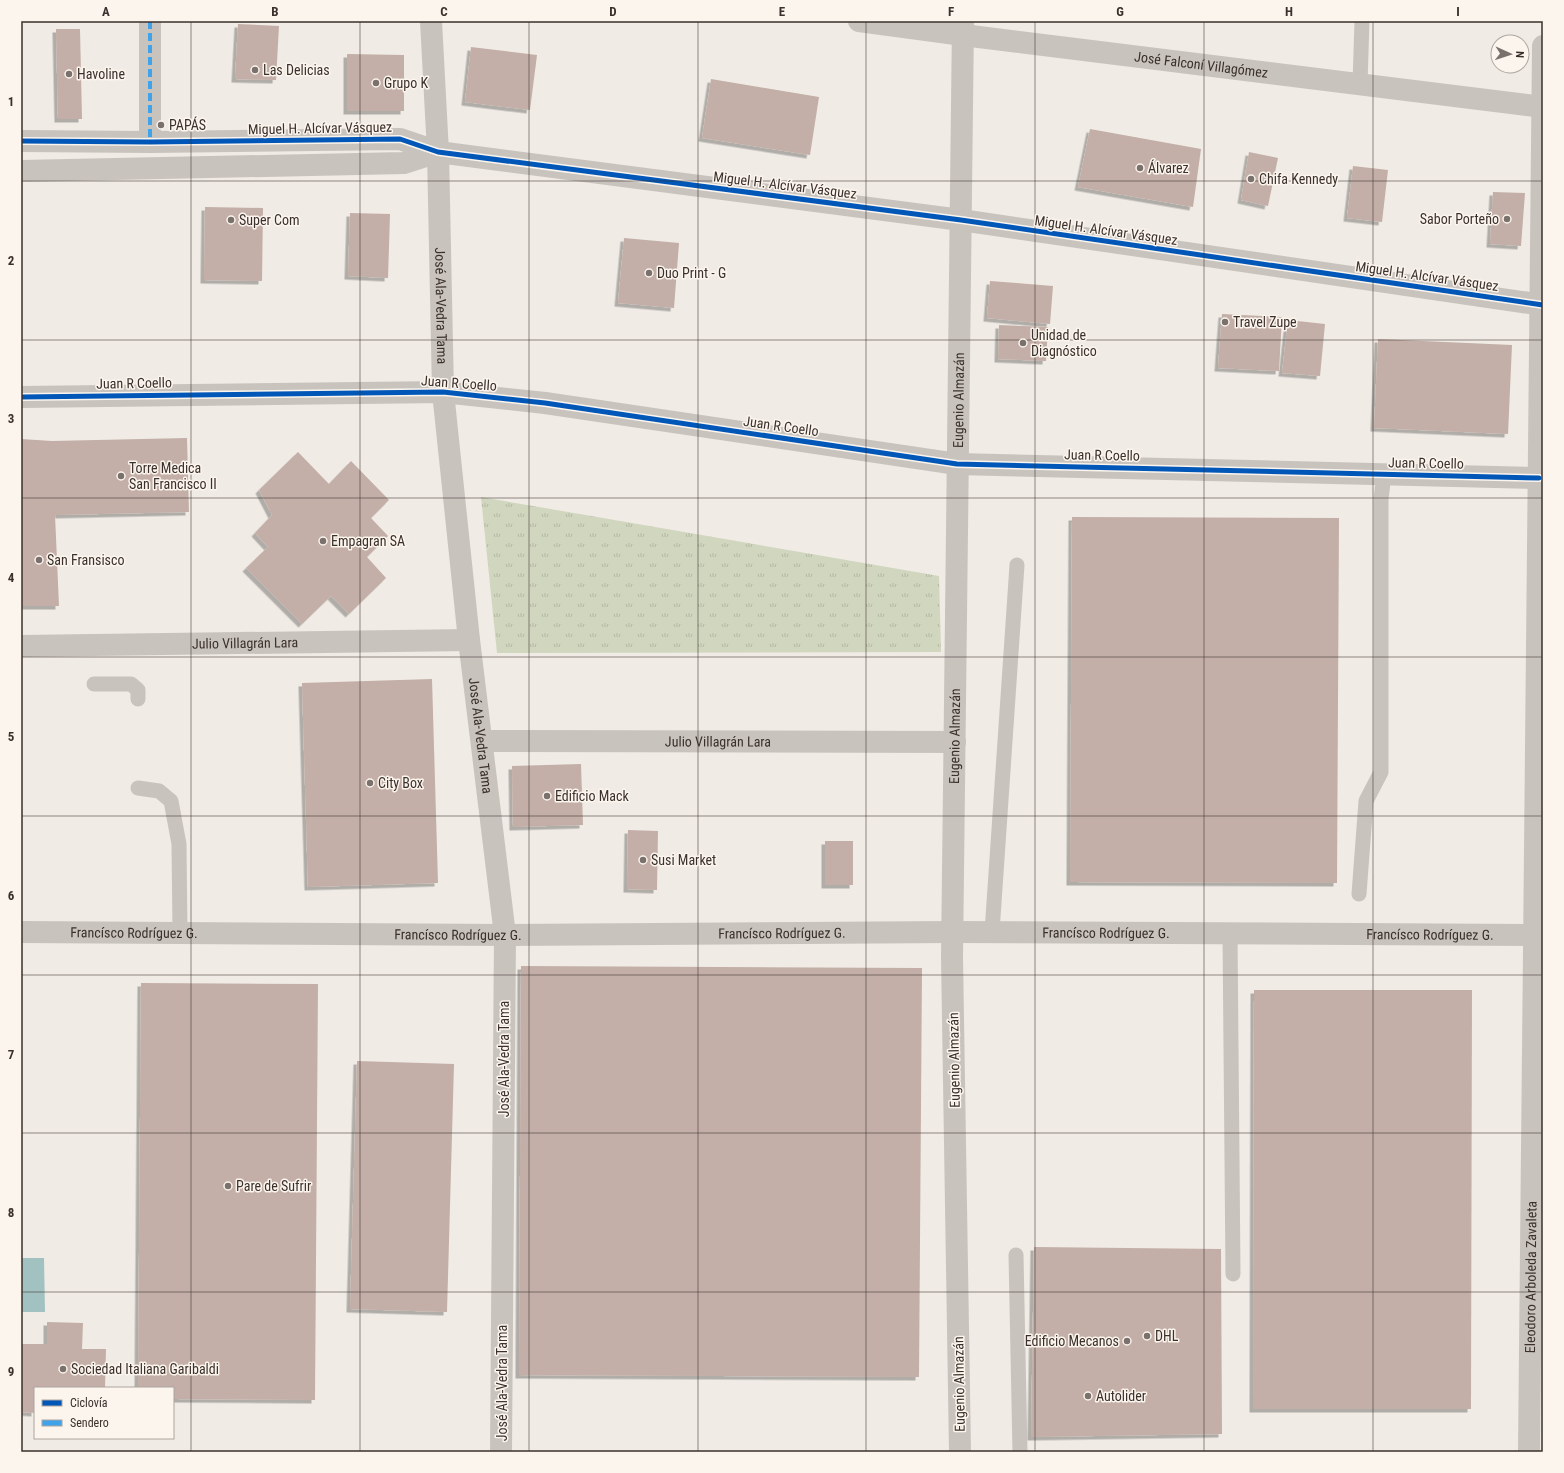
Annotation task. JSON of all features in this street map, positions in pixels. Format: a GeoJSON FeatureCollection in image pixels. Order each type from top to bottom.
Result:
{"type":"FeatureCollection","features":[{"type":"Feature","properties":{"kind":"street"},"geometry":{"type":"LineString","coordinates":[[150,21],[150,142]]}},
{"type":"Feature","properties":{"kind":"street","name":"José Ala-Vedra Tama"},"geometry":{"type":"LineString","coordinates":[[431,21],[438,152],[443,392],[469,640],[505,935],[501,1452]]}},
{"type":"Feature","properties":{"kind":"street","name":"José Falconí Villagómez"},"geometry":{"type":"LineString","coordinates":[[859,21],[963,28],[1360,84],[1543,107]]}},
{"type":"Feature","properties":{"kind":"street","name":"Eugenio Almazán"},"geometry":{"type":"LineString","coordinates":[[960,1452],[953,932],[963,28]]}},
{"type":"Feature","properties":{"kind":"street","name":"Eleodoro Arboleda Zavaleta"},"geometry":{"type":"LineString","coordinates":[[1529,1452],[1538,935],[1541,511],[1539,478],[1542,305],[1543,46]]}},
{"type":"Feature","properties":{"kind":"street","name":"Miguel H. Alcívar Vásquez"},"geometry":{"type":"LineString","coordinates":[[21,140],[150,142],[400,139],[438,152],[961,220],[1542,305]]}},
{"type":"Feature","properties":{"kind":"street","name":"Miguel H. Alcívar Vásquez"},"geometry":{"type":"LineString","coordinates":[[21,171],[404,163],[438,152]]}},
{"type":"Feature","properties":{"kind":"street","name":"Juan R Coello"},"geometry":{"type":"LineString","coordinates":[[21,397],[443,392],[545,403],[957,464],[1539,478]]}},
{"type":"Feature","properties":{"kind":"street","name":"Julio Villagrán Lara"},"geometry":{"type":"LineString","coordinates":[[21,646],[469,640]]}},
{"type":"Feature","properties":{"kind":"street","name":"Julio Villagrán Lara"},"geometry":{"type":"LineString","coordinates":[[482,741],[955,742]]}},
{"type":"Feature","properties":{"kind":"street","name":"Francísco Rodríguez G."},"geometry":{"type":"LineString","coordinates":[[21,932],[505,935],[992,932],[1538,935]]}},
{"type":"Feature","properties":{"kind":"lane"},"geometry":{"type":"LineString","coordinates":[[1360,84],[1362,21]]}},
{"type":"Feature","properties":{"kind":"lane"},"geometry":{"type":"LineString","coordinates":[[1359,894],[1366,801],[1381,772],[1381,499],[1384,474]]}},
{"type":"Feature","properties":{"kind":"lane"},"geometry":{"type":"LineString","coordinates":[[992,932],[1017,565]]}},
{"type":"Feature","properties":{"kind":"lane"},"geometry":{"type":"LineString","coordinates":[[94,684],[131,684],[138,690],[138,699]]}},
{"type":"Feature","properties":{"kind":"lane"},"geometry":{"type":"LineString","coordinates":[[138,788],[159,791],[171,801],[179,844],[180,933]]}},
{"type":"Feature","properties":{"kind":"lane"},"geometry":{"type":"LineString","coordinates":[[1230,934],[1233,1274]]}},
{"type":"Feature","properties":{"kind":"lane"},"geometry":{"type":"LineString","coordinates":[[1016,1255],[1020,1452]]}},
{"type":"Feature","properties":{"kind":"green space"},"geometry":{"type":"Polygon","coordinates":[[[481,497],[939,576],[941,652],[497,653],[481,497]]]}},
{"type":"Feature","properties":{"kind":"water"},"geometry":{"type":"Polygon","coordinates":[[[21,1258],[44,1258],[45,1312],[21,1312],[21,1258]]]}},
{"type":"Feature","properties":{"kind":"building"},"geometry":{"type":"Polygon","coordinates":[[[238,24],[279,26],[276,80],[235,79],[238,24]]]}},
{"type":"Feature","properties":{"kind":"building","name":"Havoline"},"geometry":{"type":"Polygon","coordinates":[[[56,29],[80,29],[82,119],[58,119],[56,29]]]}},
{"type":"Feature","properties":{"kind":"building"},"geometry":{"type":"Polygon","coordinates":[[[471,47],[537,55],[530,110],[465,102],[471,47]]]}},
{"type":"Feature","properties":{"kind":"building","name":"Grupo K"},"geometry":{"type":"Polygon","coordinates":[[[347,54],[404,55],[404,111],[347,111],[347,54]]]}},
{"type":"Feature","properties":{"kind":"building"},"geometry":{"type":"Polygon","coordinates":[[[711,79],[819,97],[810,155],[702,138],[711,79]]]}},
{"type":"Feature","properties":{"kind":"building","name":"Álvarez"},"geometry":{"type":"Polygon","coordinates":[[[1090,129],[1201,149],[1193,207],[1078,187],[1090,129]]]}},
{"type":"Feature","properties":{"kind":"building"},"geometry":{"type":"Polygon","coordinates":[[[1249,152],[1278,158],[1268,206],[1241,200],[1249,152]]]}},
{"type":"Feature","properties":{"kind":"building"},"geometry":{"type":"Polygon","coordinates":[[[1353,166],[1388,170],[1382,222],[1347,218],[1353,166]]]}},
{"type":"Feature","properties":{"kind":"building","name":"Sabor Porteño"},"geometry":{"type":"Polygon","coordinates":[[[1493,192],[1525,193],[1521,246],[1490,244],[1493,192]]]}},
{"type":"Feature","properties":{"kind":"building"},"geometry":{"type":"Polygon","coordinates":[[[205,207],[263,208],[262,281],[204,280],[205,207]]]}},
{"type":"Feature","properties":{"kind":"building"},"geometry":{"type":"Polygon","coordinates":[[[350,213],[390,214],[388,278],[348,276],[350,213]]]}},
{"type":"Feature","properties":{"kind":"building","name":"Duo Print - G"},"geometry":{"type":"Polygon","coordinates":[[[624,238],[679,243],[674,308],[618,303],[624,238]]]}},
{"type":"Feature","properties":{"kind":"building"},"geometry":{"type":"Polygon","coordinates":[[[990,281],[1053,286],[1050,324],[987,318],[990,281]]]}},
{"type":"Feature","properties":{"kind":"building"},"geometry":{"type":"Polygon","coordinates":[[[1222,314],[1282,317],[1279,371],[1218,368],[1222,314]]]}},
{"type":"Feature","properties":{"kind":"building"},"geometry":{"type":"Polygon","coordinates":[[[1288,320],[1325,324],[1320,376],[1282,373],[1288,320]]]}},
{"type":"Feature","properties":{"kind":"building","name":"Unidad de Diagnóstico"},"geometry":{"type":"Polygon","coordinates":[[[999,325],[1048,327],[1046,361],[998,359],[999,325]]]}},
{"type":"Feature","properties":{"kind":"building"},"geometry":{"type":"Polygon","coordinates":[[[1378,339],[1512,345],[1508,434],[1374,428],[1378,339]]]}},
{"type":"Feature","properties":{"kind":"building","name":"Torre Medica San Francisco II"},"geometry":{"type":"Polygon","coordinates":[[[187,438],[189,512],[55,515],[59,606],[21,606],[21,439],[52,441],[187,438]]]}},
{"type":"Feature","properties":{"kind":"building","name":"Empagran SA"},"geometry":{"type":"Polygon","coordinates":[[[298,452],[329,484],[351,461],[389,500],[371,518],[388,536],[367,557],[386,578],[349,614],[331,596],[302,624],[246,568],[268,547],[255,533],[272,515],[259,490],[298,452]]]}},
{"type":"Feature","properties":{"kind":"building"},"geometry":{"type":"Polygon","coordinates":[[[1072,517],[1339,518],[1337,883],[1070,882],[1072,517]]]}},
{"type":"Feature","properties":{"kind":"building","name":"City Box"},"geometry":{"type":"Polygon","coordinates":[[[432,679],[438,883],[308,887],[302,683],[432,679]]]}},
{"type":"Feature","properties":{"kind":"building","name":"Edificio Mack"},"geometry":{"type":"Polygon","coordinates":[[[581,764],[583,825],[513,827],[512,766],[581,764]]]}},
{"type":"Feature","properties":{"kind":"building","name":"Susi Market"},"geometry":{"type":"Polygon","coordinates":[[[628,830],[658,831],[657,890],[627,889],[628,830]]]}},
{"type":"Feature","properties":{"kind":"building"},"geometry":{"type":"Polygon","coordinates":[[[825,841],[853,841],[853,885],[825,885],[825,841]]]}},
{"type":"Feature","properties":{"kind":"building"},"geometry":{"type":"Polygon","coordinates":[[[521,966],[922,968],[919,1377],[519,1375],[521,966]]]}},
{"type":"Feature","properties":{"kind":"building","name":"Pare de Sufrir"},"geometry":{"type":"Polygon","coordinates":[[[141,983],[318,984],[315,1400],[174,1399],[174,1387],[138,1387],[141,983]]]}},
{"type":"Feature","properties":{"kind":"building"},"geometry":{"type":"Polygon","coordinates":[[[1254,990],[1472,990],[1471,1409],[1253,1409],[1254,990]]]}},
{"type":"Feature","properties":{"kind":"building"},"geometry":{"type":"Polygon","coordinates":[[[357,1061],[454,1064],[447,1312],[350,1309],[357,1061]]]}},
{"type":"Feature","properties":{"kind":"building","name":"Edificio Mecanos"},"geometry":{"type":"Polygon","coordinates":[[[1034,1247],[1221,1249],[1222,1434],[1031,1437],[1034,1247]]]}},
{"type":"Feature","properties":{"kind":"building","name":"Sociedad Italiana Garibaldi"},"geometry":{"type":"Polygon","coordinates":[[[47,1322],[83,1323],[82,1349],[106,1349],[105,1387],[34,1387],[34,1413],[21,1412],[21,1344],[47,1344],[47,1322]]]}},
{"type":"Feature","properties":{"kind":"marked path"},"geometry":{"type":"LineString","coordinates":[[150,21],[150,142]]}},
{"type":"Feature","properties":{"kind":"cycle path"},"geometry":{"type":"LineString","coordinates":[[21,141],[150,142],[400,139],[438,152],[961,220],[1543,305]]}},
{"type":"Feature","properties":{"kind":"cycle path"},"geometry":{"type":"LineString","coordinates":[[21,397],[443,392],[545,403],[957,464],[1539,478]]}},
{"type":"Feature","properties":{"kind":"place","name":"Las Delicias"},"geometry":{"type":"Point","coordinates":[255,70]}},
{"type":"Feature","properties":{"kind":"place","name":"Havoline"},"geometry":{"type":"Point","coordinates":[69,74]}},
{"type":"Feature","properties":{"kind":"place","name":"Grupo K"},"geometry":{"type":"Point","coordinates":[376,83]}},
{"type":"Feature","properties":{"kind":"place","name":"PAPÁS"},"geometry":{"type":"Point","coordinates":[161,125]}},
{"type":"Feature","properties":{"kind":"place","name":"Álvarez"},"geometry":{"type":"Point","coordinates":[1140,168]}},
{"type":"Feature","properties":{"kind":"place","name":"Chifa Kennedy"},"geometry":{"type":"Point","coordinates":[1251,179]}},
{"type":"Feature","properties":{"kind":"place","name":"Sabor Porteño"},"geometry":{"type":"Point","coordinates":[1507,219]}},
{"type":"Feature","properties":{"kind":"place","name":"Super Com"},"geometry":{"type":"Point","coordinates":[231,220]}},
{"type":"Feature","properties":{"kind":"place","name":"Duo Print - G"},"geometry":{"type":"Point","coordinates":[649,273]}},
{"type":"Feature","properties":{"kind":"place","name":"Travel Zupe"},"geometry":{"type":"Point","coordinates":[1225,322]}},
{"type":"Feature","properties":{"kind":"place","name":"Unidad de Diagnóstico"},"geometry":{"type":"Point","coordinates":[1023,343]}},
{"type":"Feature","properties":{"kind":"place","name":"Torre Medica San Francisco II"},"geometry":{"type":"Point","coordinates":[121,476]}},
{"type":"Feature","properties":{"kind":"place","name":"Empagran SA"},"geometry":{"type":"Point","coordinates":[323,541]}},
{"type":"Feature","properties":{"kind":"place","name":"San Fransisco"},"geometry":{"type":"Point","coordinates":[39,560]}},
{"type":"Feature","properties":{"kind":"place","name":"City Box"},"geometry":{"type":"Point","coordinates":[370,783]}},
{"type":"Feature","properties":{"kind":"place","name":"Edificio Mack"},"geometry":{"type":"Point","coordinates":[547,796]}},
{"type":"Feature","properties":{"kind":"place","name":"Susi Market"},"geometry":{"type":"Point","coordinates":[643,860]}},
{"type":"Feature","properties":{"kind":"place","name":"Pare de Sufrir"},"geometry":{"type":"Point","coordinates":[228,1186]}},
{"type":"Feature","properties":{"kind":"place","name":"DHL"},"geometry":{"type":"Point","coordinates":[1147,1336]}},
{"type":"Feature","properties":{"kind":"place","name":"Edificio Mecanos"},"geometry":{"type":"Point","coordinates":[1127,1341]}},
{"type":"Feature","properties":{"kind":"place","name":"Sociedad Italiana Garibaldi"},"geometry":{"type":"Point","coordinates":[63,1369]}},
{"type":"Feature","properties":{"kind":"place","name":"Autolider"},"geometry":{"type":"Point","coordinates":[1088,1396]}}]}
